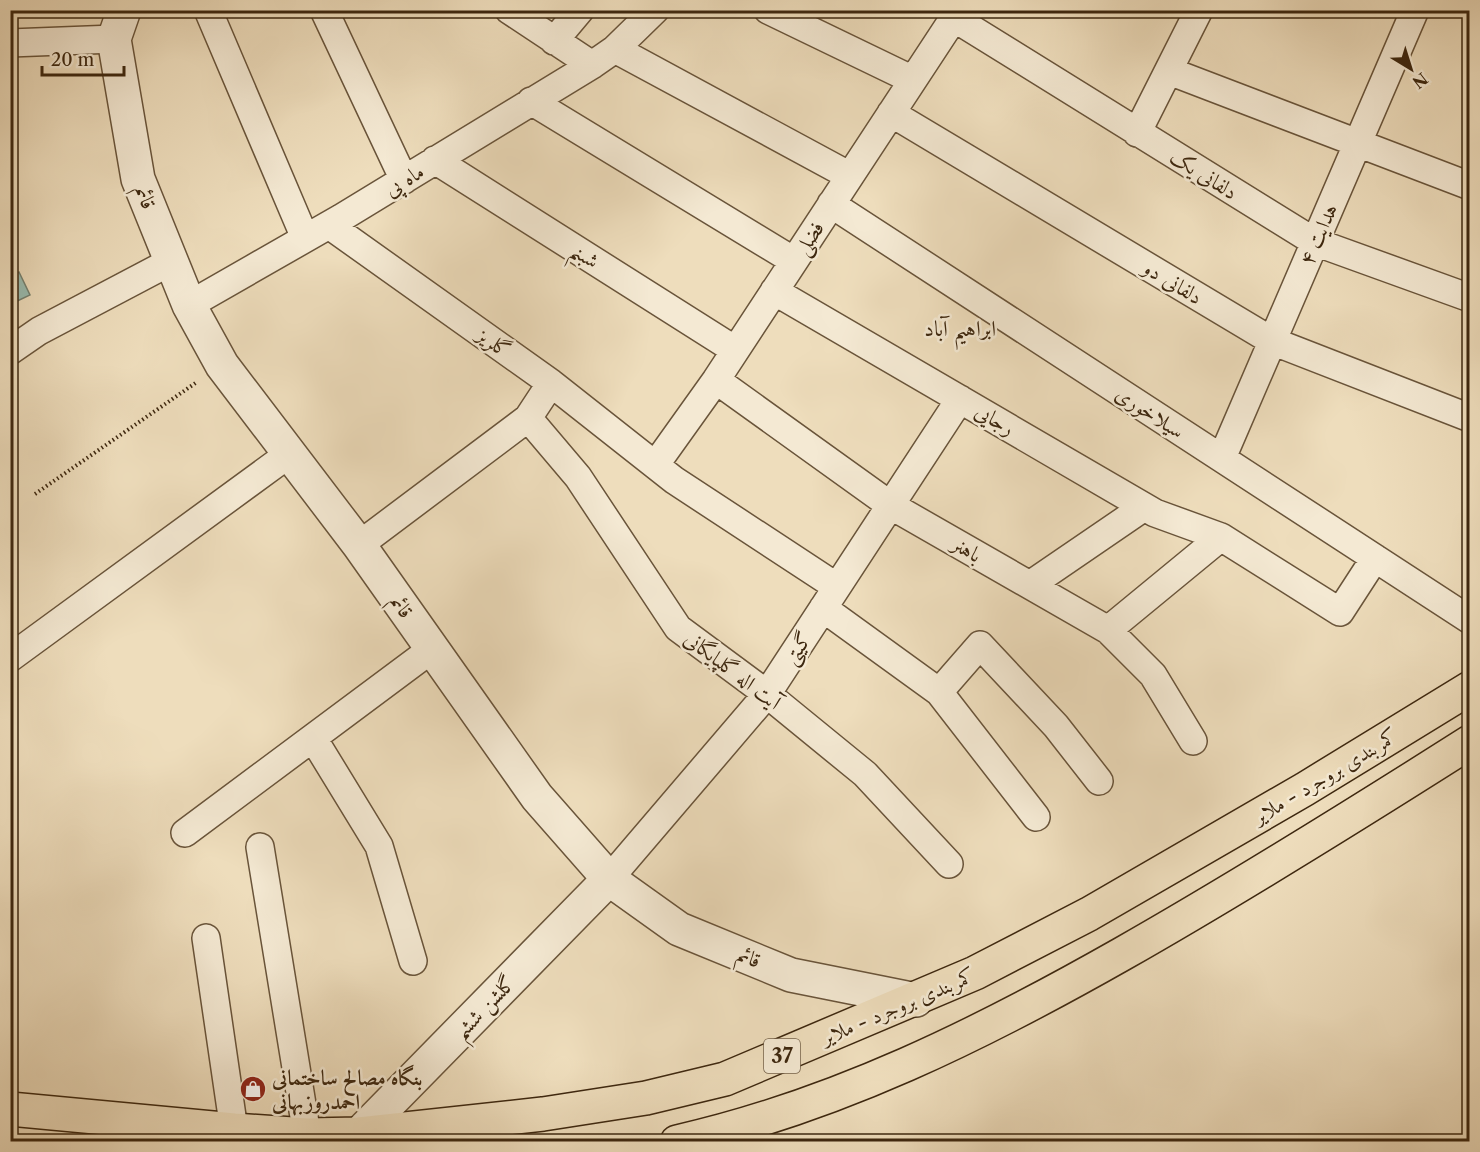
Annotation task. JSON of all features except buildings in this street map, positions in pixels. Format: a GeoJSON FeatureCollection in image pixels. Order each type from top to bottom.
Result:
{"type":"FeatureCollection","features":[{"type":"Feature","properties":{"kind":"highway","name":"کمربندی بروجرد - ملایر"},"geometry":{"type":"LineString","coordinates":[[10,1109],[234,1130],[307,1135],[359,1134],[543,1114],[646,1098],[725,1079],[975,974],[1160,874],[1470,688]]}},
{"type":"Feature","properties":{"kind":"highway","name":"37"},"geometry":{"type":"LineString","coordinates":[[677,1142],[790,1110],[887,1074],[981,1031],[1195,913],[1470,742]]}},
{"type":"Feature","properties":{"kind":"street"},"geometry":{"type":"LineString","coordinates":[[208,10],[304,238]]}},
{"type":"Feature","properties":{"kind":"street"},"geometry":{"type":"LineString","coordinates":[[324,10],[404,180]]}},
{"type":"Feature","properties":{"kind":"street"},"geometry":{"type":"LineString","coordinates":[[509,10],[554,42],[592,65]]}},
{"type":"Feature","properties":{"kind":"street"},"geometry":{"type":"LineString","coordinates":[[554,42],[580,10]]}},
{"type":"Feature","properties":{"kind":"street","name":"ماه پی"},"geometry":{"type":"LineString","coordinates":[[189,305],[329,225],[592,65],[615,49],[655,10]]}},
{"type":"Feature","properties":{"kind":"street"},"geometry":{"type":"LineString","coordinates":[[768,10],[913,80]]}},
{"type":"Feature","properties":{"kind":"street"},"geometry":{"type":"LineString","coordinates":[[1137,133],[1199,10]]}},
{"type":"Feature","properties":{"kind":"street","name":"هدایت ۴"},"geometry":{"type":"LineString","coordinates":[[1222,459],[1415,10]]}},
{"type":"Feature","properties":{"kind":"street","name":"فضلی"},"geometry":{"type":"LineString","coordinates":[[656,464],[716,380],[956,14]]}},
{"type":"Feature","properties":{"kind":"street","name":"دلفانی یک"},"geometry":{"type":"LineString","coordinates":[[956,14],[1137,133],[1315,242],[1470,298]]}},
{"type":"Feature","properties":{"kind":"street"},"geometry":{"type":"LineString","coordinates":[[10,43],[119,25]]}},
{"type":"Feature","properties":{"kind":"street","name":"قائم"},"geometry":{"type":"LineString","coordinates":[[119,25],[138,178],[189,305],[222,365],[359,545],[537,797],[609,879],[679,929],[791,975],[916,1000]]}},
{"type":"Feature","properties":{"kind":"street"},"geometry":{"type":"LineString","coordinates":[[615,49],[850,176]]}},
{"type":"Feature","properties":{"kind":"street"},"geometry":{"type":"LineString","coordinates":[[1169,71],[1470,186]]}},
{"type":"Feature","properties":{"kind":"street"},"geometry":{"type":"LineString","coordinates":[[531,101],[794,261]]}},
{"type":"Feature","properties":{"kind":"street","name":"دلفانی دو"},"geometry":{"type":"LineString","coordinates":[[891,113],[1272,341],[1470,418]]}},
{"type":"Feature","properties":{"kind":"street","name":"شبنم"},"geometry":{"type":"LineString","coordinates":[[435,160],[735,350]]}},
{"type":"Feature","properties":{"kind":"street","name":"سیلاخوری"},"geometry":{"type":"LineString","coordinates":[[831,204],[1470,620]]}},
{"type":"Feature","properties":{"kind":"street","name":"گلریز"},"geometry":{"type":"LineString","coordinates":[[329,225],[551,383],[674,480],[830,597],[939,692],[1036,817]]}},
{"type":"Feature","properties":{"kind":"street"},"geometry":{"type":"LineString","coordinates":[[10,351],[39,331],[170,262]]}},
{"type":"Feature","properties":{"kind":"street","name":"رجایی"},"geometry":{"type":"LineString","coordinates":[[774,291],[1144,507],[1221,537],[1341,612],[1375,558]]}},
{"type":"Feature","properties":{"kind":"street","name":"باهنر"},"geometry":{"type":"LineString","coordinates":[[716,380],[890,505],[1108,630],[1153,675],[1193,741]]}},
{"type":"Feature","properties":{"kind":"street"},"geometry":{"type":"LineString","coordinates":[[359,545],[528,418],[551,383]]}},
{"type":"Feature","properties":{"kind":"street","name":"گیتی"},"geometry":{"type":"LineString","coordinates":[[609,879],[767,694],[960,399]]}},
{"type":"Feature","properties":{"kind":"street","name":"آیت اله گلپایگانی"},"geometry":{"type":"LineString","coordinates":[[528,418],[578,477],[678,628],[767,694],[865,774],[949,864]]}},
{"type":"Feature","properties":{"kind":"street"},"geometry":{"type":"LineString","coordinates":[[10,658],[289,454]]}},
{"type":"Feature","properties":{"kind":"street"},"geometry":{"type":"LineString","coordinates":[[1030,585],[1144,507]]}},
{"type":"Feature","properties":{"kind":"street"},"geometry":{"type":"LineString","coordinates":[[1108,630],[1221,537]]}},
{"type":"Feature","properties":{"kind":"street"},"geometry":{"type":"LineString","coordinates":[[939,692],[980,645],[1056,726],[1099,781]]}},
{"type":"Feature","properties":{"kind":"street"},"geometry":{"type":"LineString","coordinates":[[185,833],[432,649]]}},
{"type":"Feature","properties":{"kind":"street"},"geometry":{"type":"LineString","coordinates":[[313,738],[379,846],[413,961]]}},
{"type":"Feature","properties":{"kind":"street"},"geometry":{"type":"LineString","coordinates":[[260,846],[307,1135]]}},
{"type":"Feature","properties":{"kind":"street","name":"گلشن ششم"},"geometry":{"type":"LineString","coordinates":[[359,1134],[609,879]]}},
{"type":"Feature","properties":{"kind":"street"},"geometry":{"type":"LineString","coordinates":[[206,938],[234,1130]]}},
{"type":"Feature","properties":{"kind":"path"},"geometry":{"type":"LineString","coordinates":[[35,494],[222,365]]}},
{"type":"Feature","properties":{"kind":"water"},"geometry":{"type":"Polygon","coordinates":[[[19,272],[30,295],[11,304],[11,276],[19,272]]]}},
{"type":"Feature","properties":{"kind":"place","name":"بنگاه مصالح ساختمانی احمدروزبهانی"},"geometry":{"type":"Point","coordinates":[253,1089]}},
{"type":"Feature","properties":{"kind":"district","name":"ابراهیم آباد"},"geometry":{"type":"Point","coordinates":[960,328]}}]}
